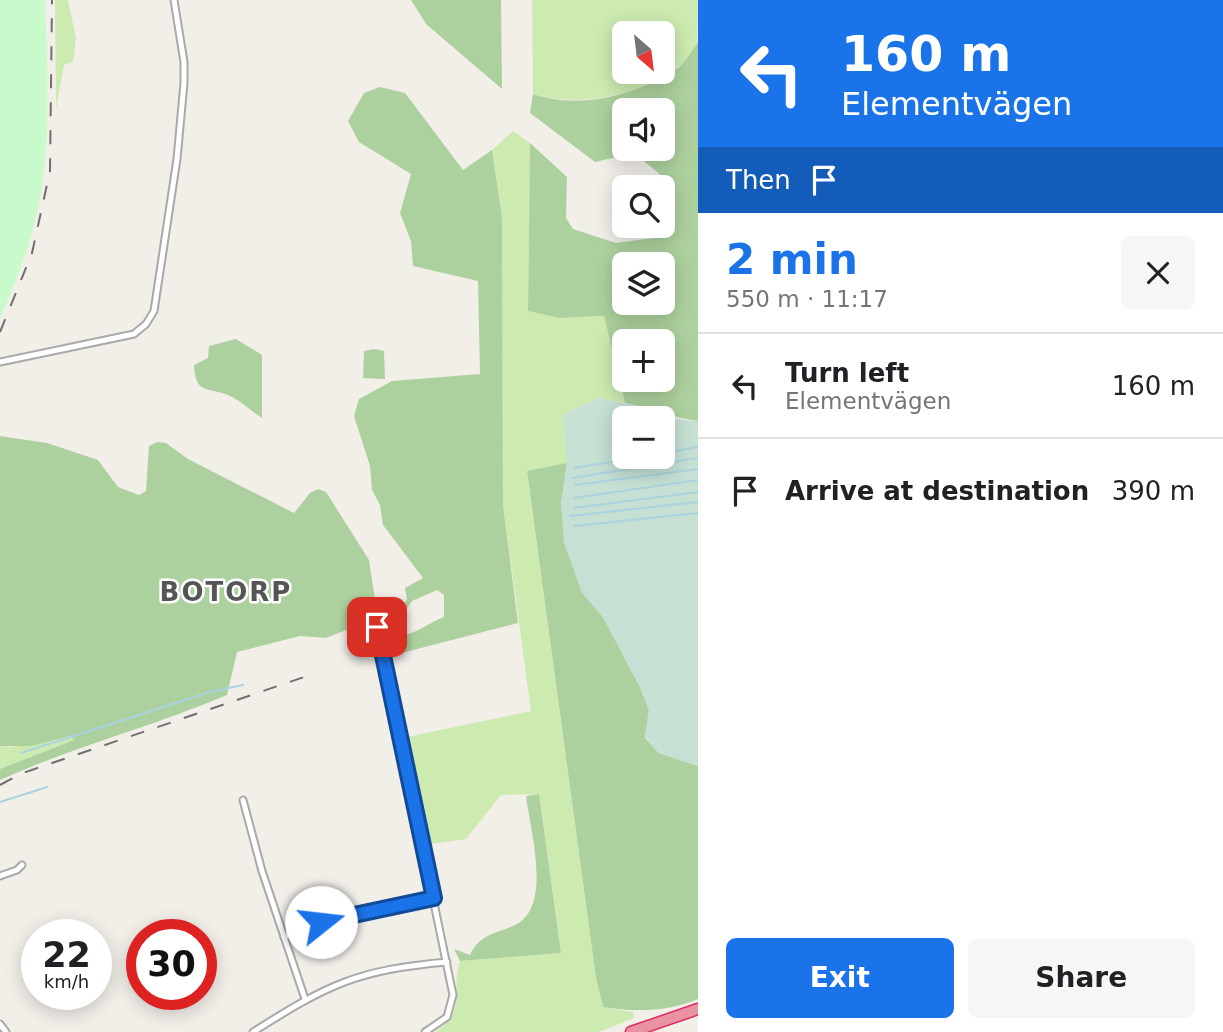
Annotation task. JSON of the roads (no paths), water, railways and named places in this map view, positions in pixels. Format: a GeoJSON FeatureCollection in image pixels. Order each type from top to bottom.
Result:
{"type":"FeatureCollection","features":[{"type":"Feature","properties":{"kind":"highway"},"geometry":{"type":"LineString","coordinates":[[631,1032],[698,1009]]}},
{"type":"Feature","properties":{"kind":"highway"},"geometry":{"type":"LineString","coordinates":[[648,1032],[698,1015]]}},
{"type":"Feature","properties":{"kind":"street"},"geometry":{"type":"LineString","coordinates":[[0,362],[134,334],[146,324],[154,311],[177,159],[184,83],[184,62],[174,0]]}},
{"type":"Feature","properties":{"kind":"street"},"geometry":{"type":"LineString","coordinates":[[377,627],[453,995],[451,1010],[442,1022],[425,1032]]}},
{"type":"Feature","properties":{"kind":"street"},"geometry":{"type":"LineString","coordinates":[[243,800],[305,999]]}},
{"type":"Feature","properties":{"kind":"street"},"geometry":{"type":"LineString","coordinates":[[0,876],[17,870],[22,865]]}},
{"type":"Feature","properties":{"kind":"street"},"geometry":{"type":"LineString","coordinates":[[284,937],[342,916],[434,898]]}},
{"type":"Feature","properties":{"kind":"street"},"geometry":{"type":"LineString","coordinates":[[253,1032],[334,984],[362,974],[447,962]]}},
{"type":"Feature","properties":{"kind":"street"},"geometry":{"type":"LineString","coordinates":[[0,1024],[6,1032]]}},
{"type":"Feature","properties":{"kind":"waterway"},"geometry":{"type":"LineString","coordinates":[[675,451],[698,447]]}},
{"type":"Feature","properties":{"kind":"waterway"},"geometry":{"type":"LineString","coordinates":[[572,478],[698,458]]}},
{"type":"Feature","properties":{"kind":"waterway"},"geometry":{"type":"LineString","coordinates":[[574,468],[612,462]]}},
{"type":"Feature","properties":{"kind":"waterway"},"geometry":{"type":"LineString","coordinates":[[575,485],[698,469]]}},
{"type":"Feature","properties":{"kind":"waterway"},"geometry":{"type":"LineString","coordinates":[[574,498],[698,480]]}},
{"type":"Feature","properties":{"kind":"waterway"},"geometry":{"type":"LineString","coordinates":[[574,508],[698,492]]}},
{"type":"Feature","properties":{"kind":"waterway"},"geometry":{"type":"LineString","coordinates":[[570,516],[698,502]]}},
{"type":"Feature","properties":{"kind":"waterway"},"geometry":{"type":"LineString","coordinates":[[574,526],[698,513]]}},
{"type":"Feature","properties":{"kind":"waterway"},"geometry":{"type":"LineString","coordinates":[[21,753],[210,692],[243,685]]}},
{"type":"Feature","properties":{"kind":"waterway"},"geometry":{"type":"LineString","coordinates":[[0,802],[47,787]]}},
{"type":"Feature","properties":{"kind":"railway"},"geometry":{"type":"LineString","coordinates":[[0,332],[32,253],[50,171],[52,0]]}},
{"type":"Feature","properties":{"kind":"railway"},"geometry":{"type":"LineString","coordinates":[[0,785],[20,774],[310,675]]}},
{"type":"Feature","properties":{"kind":"district","name":"BOTORP"},"geometry":{"type":"Point","coordinates":[226,592]}}]}
